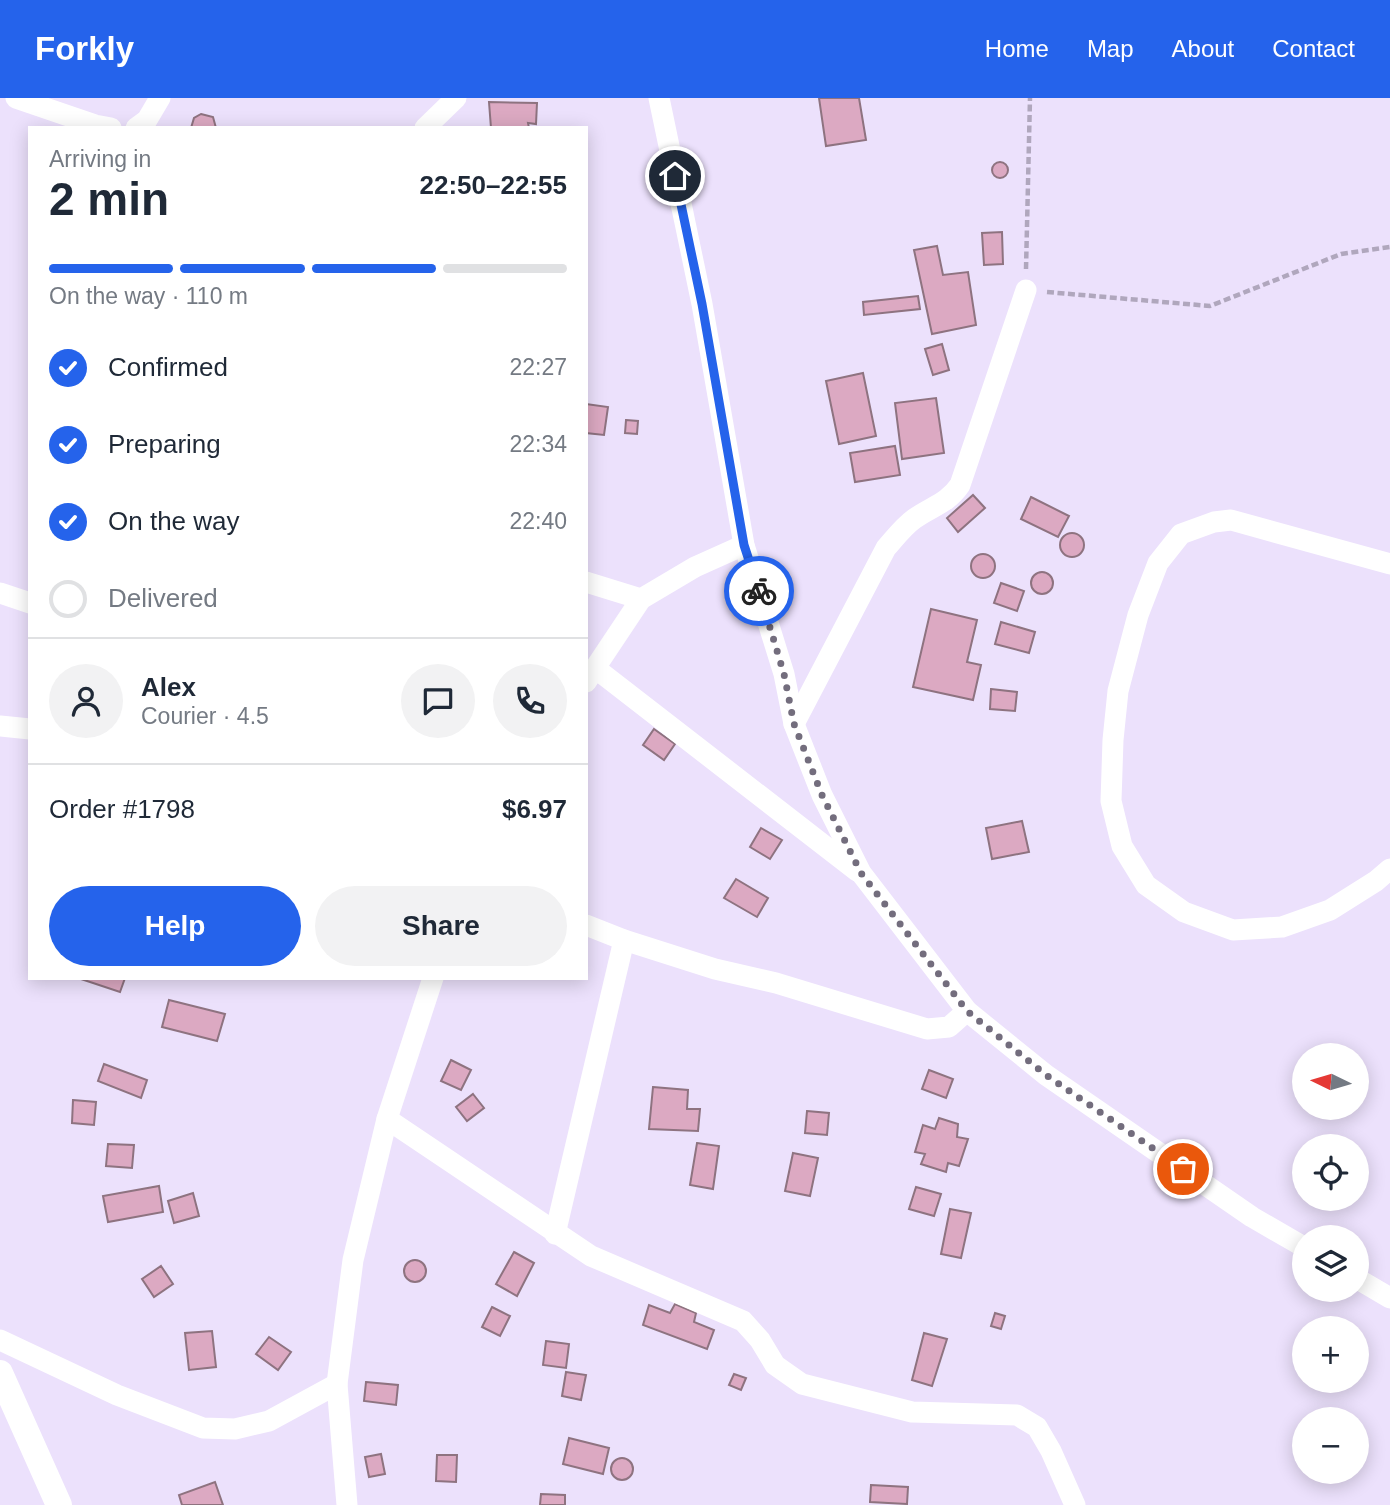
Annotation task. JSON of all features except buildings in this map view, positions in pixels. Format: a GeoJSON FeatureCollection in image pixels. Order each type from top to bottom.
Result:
{"type":"FeatureCollection","features":[{"type":"Feature","properties":{"kind":"street"},"geometry":{"type":"LineString","coordinates":[[16,98],[100,126]]}},
{"type":"Feature","properties":{"kind":"street"},"geometry":{"type":"LineString","coordinates":[[139,126],[147,120],[160,98]]}},
{"type":"Feature","properties":{"kind":"street"},"geometry":{"type":"LineString","coordinates":[[427,126],[456,98]]}},
{"type":"Feature","properties":{"kind":"street"},"geometry":{"type":"LineString","coordinates":[[659,98],[702,304],[744,545],[784,674],[794,724],[822,795],[861,873],[967,1011],[1046,1075],[1252,1217],[1292,1240]]}},
{"type":"Feature","properties":{"kind":"street"},"geometry":{"type":"LineString","coordinates":[[794,724],[887,548],[914,519],[951,498],[960,485],[1026,290]]}},
{"type":"Feature","properties":{"kind":"street"},"geometry":{"type":"LineString","coordinates":[[1390,564],[1231,520],[1214,522],[1181,534],[1158,563],[1138,615],[1118,691],[1111,801],[1122,846],[1146,885],[1184,912],[1233,930],[1282,927],[1330,910],[1377,881],[1390,869]]}},
{"type":"Feature","properties":{"kind":"street"},"geometry":{"type":"LineString","coordinates":[[744,545],[695,567],[641,598],[590,675],[861,873]]}},
{"type":"Feature","properties":{"kind":"street"},"geometry":{"type":"LineString","coordinates":[[588,583],[641,598]]}},
{"type":"Feature","properties":{"kind":"street"},"geometry":{"type":"LineString","coordinates":[[0,593],[28,602]]}},
{"type":"Feature","properties":{"kind":"street"},"geometry":{"type":"LineString","coordinates":[[0,726],[28,729]]}},
{"type":"Feature","properties":{"kind":"street"},"geometry":{"type":"LineString","coordinates":[[588,926],[715,969],[844,1002],[928,1029],[949,1027],[967,1011]]}},
{"type":"Feature","properties":{"kind":"street"},"geometry":{"type":"LineString","coordinates":[[555,1234],[624,940]]}},
{"type":"Feature","properties":{"kind":"street"},"geometry":{"type":"LineString","coordinates":[[347,1505],[337,1384],[353,1260],[387,1119],[432,980]]}},
{"type":"Feature","properties":{"kind":"street"},"geometry":{"type":"LineString","coordinates":[[387,1119],[591,1256],[743,1321],[760,1340],[775,1365],[802,1384],[912,1412],[1017,1415],[1037,1427],[1075,1505]]}},
{"type":"Feature","properties":{"kind":"street"},"geometry":{"type":"LineString","coordinates":[[1369,1286],[1390,1298]]}},
{"type":"Feature","properties":{"kind":"street"},"geometry":{"type":"LineString","coordinates":[[0,1340],[117,1395],[203,1428],[235,1429],[269,1421],[337,1384]]}},
{"type":"Feature","properties":{"kind":"street"},"geometry":{"type":"LineString","coordinates":[[0,1373],[59,1505]]}},
{"type":"Feature","properties":{"kind":"path"},"geometry":{"type":"LineString","coordinates":[[1030,98],[1026,290],[1210,306],[1341,254],[1390,247]]}},
{"type":"Feature","properties":{"kind":"way so far"},"geometry":{"type":"LineString","coordinates":[[759,591],[784,674],[794,724],[822,795],[861,873],[967,1011],[1046,1075],[1183,1169]]}},
{"type":"Feature","properties":{"kind":"route"},"geometry":{"type":"LineString","coordinates":[[675,176],[702,304],[744,545],[759,591]]}}]}
